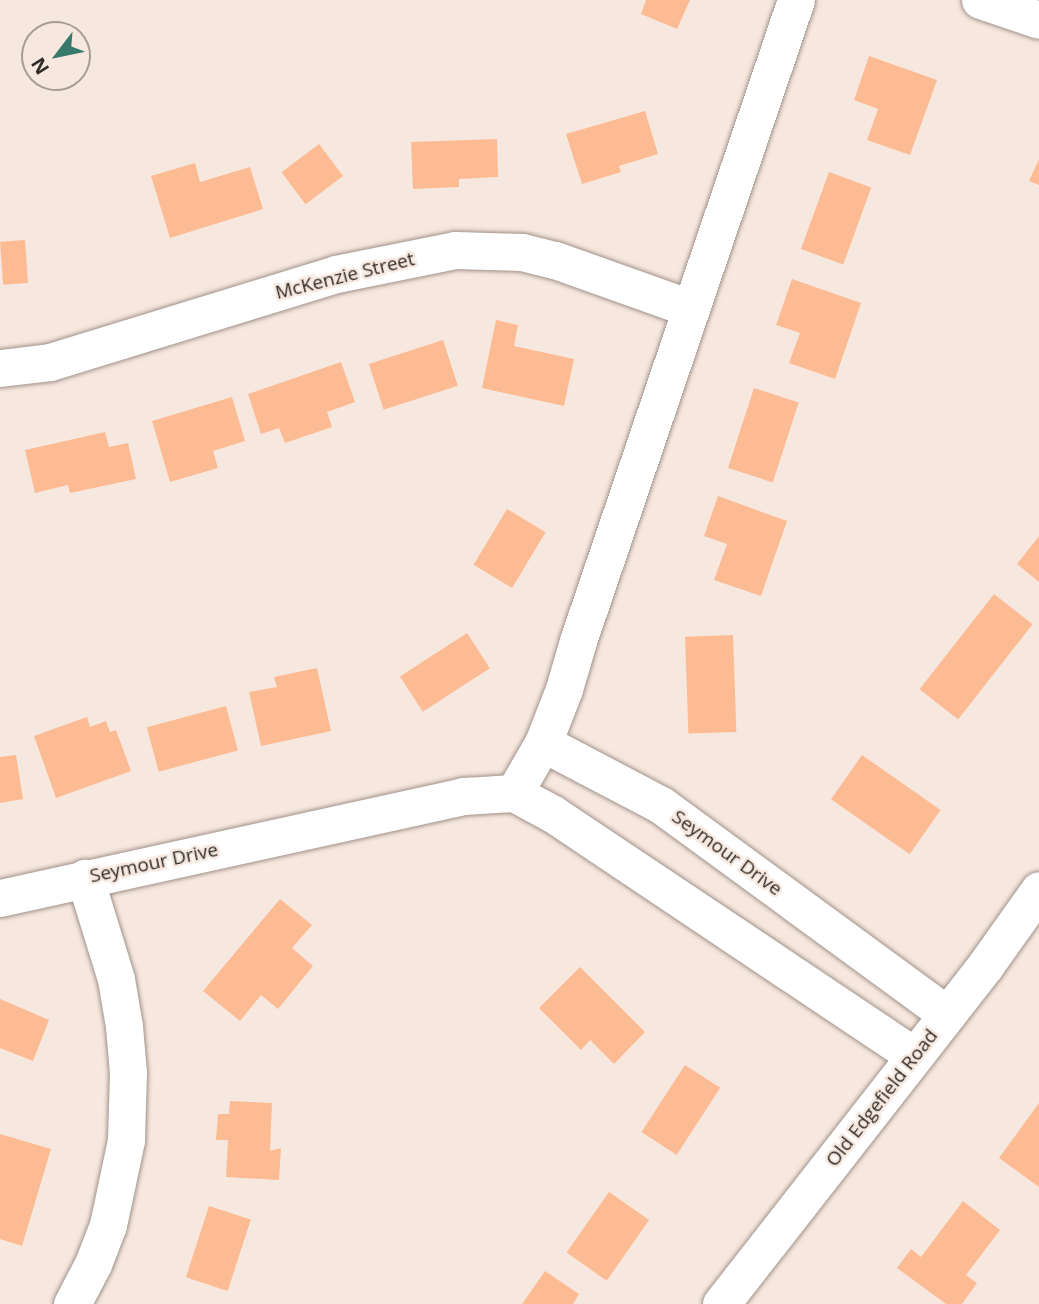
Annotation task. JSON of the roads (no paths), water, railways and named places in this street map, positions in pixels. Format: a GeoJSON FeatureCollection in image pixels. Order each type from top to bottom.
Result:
{"type":"FeatureCollection","features":[{"type":"Feature","properties":{"kind":"street"},"geometry":{"type":"LineString","coordinates":[[796,0],[564,689],[542,743],[514,793],[553,814],[915,1056]]}},
{"type":"Feature","properties":{"kind":"street"},"geometry":{"type":"LineString","coordinates":[[980,0],[1039,20]]}},
{"type":"Feature","properties":{"kind":"street","name":"McKenzie Street"},"geometry":{"type":"LineString","coordinates":[[0,369],[50,362],[336,274],[455,250],[522,252],[555,260],[690,309]]}},
{"type":"Feature","properties":{"kind":"street","name":"Seymour Drive"},"geometry":{"type":"LineString","coordinates":[[542,743],[661,805],[947,1014]]}},
{"type":"Feature","properties":{"kind":"street","name":"Seymour Drive"},"geometry":{"type":"LineString","coordinates":[[0,898],[463,796],[514,793]]}},
{"type":"Feature","properties":{"kind":"street"},"geometry":{"type":"LineString","coordinates":[[72,1304],[93,1265],[108,1225],[126,1140],[128,1073],[124,1026],[116,979],[85,878]]}},
{"type":"Feature","properties":{"kind":"street","name":"Old Edgefield Road"},"geometry":{"type":"LineString","coordinates":[[720,1304],[915,1056],[1039,890]]}}]}
